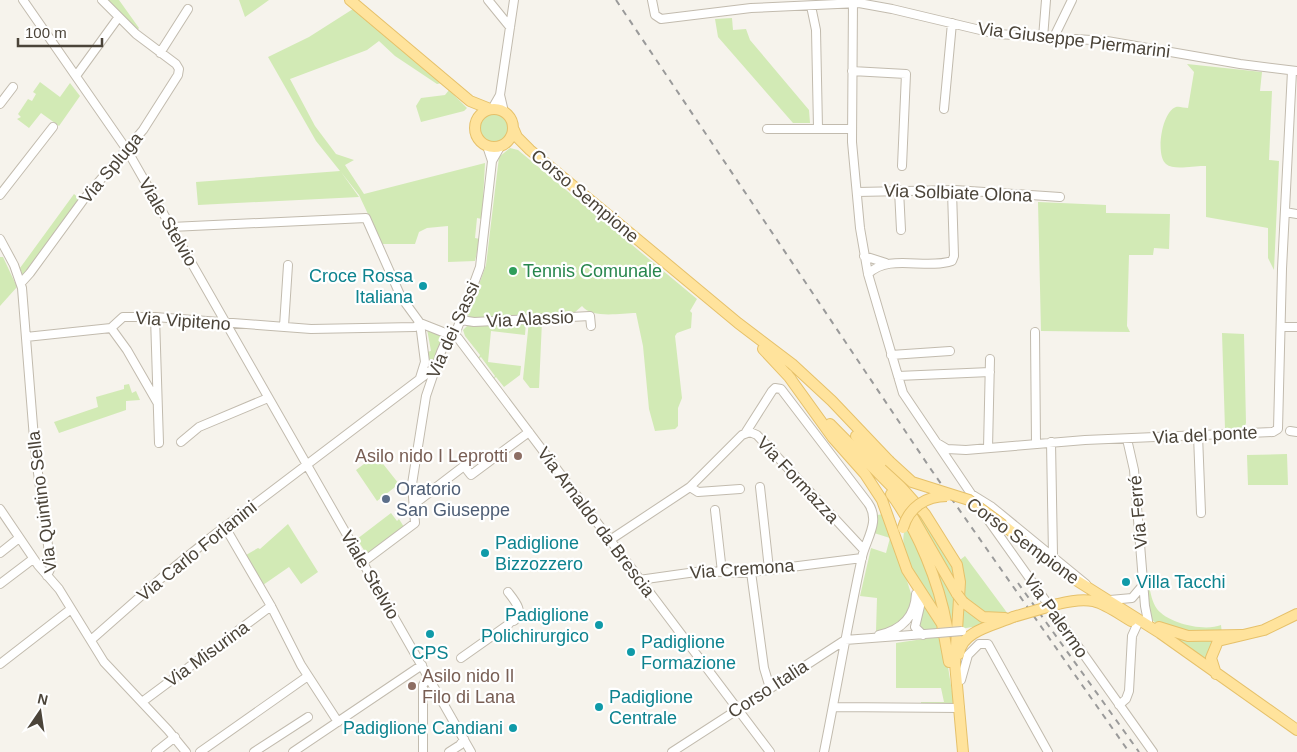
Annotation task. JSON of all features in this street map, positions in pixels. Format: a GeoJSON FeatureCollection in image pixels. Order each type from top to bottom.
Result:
{"type":"FeatureCollection","features":[{"type":"Feature","properties":{"kind":"main road"},"geometry":{"type":"LineString","coordinates":[[350,0],[470,101],[504,112],[510,116],[514,130],[524,146]]}},
{"type":"Feature","properties":{"kind":"main road"},"geometry":{"type":"LineString","coordinates":[[470,101],[477,119],[476,134],[487,146],[524,146]]}},
{"type":"Feature","properties":{"kind":"main road"},"geometry":{"type":"LineString","coordinates":[[477,119],[491,109]]}},
{"type":"Feature","properties":{"kind":"main road"},"geometry":{"type":"LineString","coordinates":[[504,145],[514,130]]}},
{"type":"Feature","properties":{"kind":"main road","name":"Corso Sempione"},"geometry":{"type":"LineString","coordinates":[[524,146],[767,347],[783,357],[824,394],[889,461],[915,484],[958,496],[974,503],[1050,562],[1093,591],[1120,606],[1297,730]]}},
{"type":"Feature","properties":{"kind":"main road","name":"Corso Sempione"},"geometry":{"type":"LineString","coordinates":[[738,323],[836,431],[903,499],[960,598],[979,615],[987,618],[1013,617],[1083,598],[1092,600],[1137,625]]}},
{"type":"Feature","properties":{"kind":"main road"},"geometry":{"type":"LineString","coordinates":[[767,347],[822,399],[916,502],[954,557],[960,577],[955,656],[963,752]]}},
{"type":"Feature","properties":{"kind":"main road"},"geometry":{"type":"LineString","coordinates":[[786,374],[833,438],[875,488],[891,520],[904,561],[912,579],[942,624],[957,682]]}},
{"type":"Feature","properties":{"kind":"main road"},"geometry":{"type":"LineString","coordinates":[[871,467],[902,512],[923,551],[939,592],[950,642],[960,708]]}},
{"type":"Feature","properties":{"kind":"main road"},"geometry":{"type":"LineString","coordinates":[[904,561],[901,539],[903,528],[910,513],[921,502],[935,496],[958,496]]}},
{"type":"Feature","properties":{"kind":"main road"},"geometry":{"type":"LineString","coordinates":[[1120,606],[1171,632],[1188,636],[1242,635]]}},
{"type":"Feature","properties":{"kind":"main road"},"geometry":{"type":"LineString","coordinates":[[1216,674],[1211,660],[1217,642],[1268,628],[1297,614]]}},
{"type":"Feature","properties":{"kind":"main road"},"geometry":{"type":"LineString","coordinates":[[957,682],[961,645],[966,638],[1013,617]]}},
{"type":"Feature","properties":{"kind":"main road"},"geometry":{"type":"LineString","coordinates":[[1137,625],[1297,736]]}},
{"type":"Feature","properties":{"kind":"main road"},"geometry":{"type":"LineString","coordinates":[[1281,719],[1297,726]]}},
{"type":"Feature","properties":{"kind":"street","name":"Viale Stelvio"},"geometry":{"type":"LineString","coordinates":[[24,0],[127,150],[471,752]]}},
{"type":"Feature","properties":{"kind":"street","name":"Via Spluga"},"geometry":{"type":"LineString","coordinates":[[20,283],[84,199],[143,130],[178,75],[179,69],[176,64],[118,18],[102,0]]}},
{"type":"Feature","properties":{"kind":"street"},"geometry":{"type":"LineString","coordinates":[[488,0],[510,27]]}},
{"type":"Feature","properties":{"kind":"street"},"geometry":{"type":"LineString","coordinates":[[504,112],[500,95],[514,0]]}},
{"type":"Feature","properties":{"kind":"street","name":"Via Giuseppe Piermarini"},"geometry":{"type":"LineString","coordinates":[[652,0],[654,12],[658,18],[751,8],[811,6],[853,2],[892,9],[994,33],[1120,43],[1240,64],[1294,71]]}},
{"type":"Feature","properties":{"kind":"street"},"geometry":{"type":"LineString","coordinates":[[1043,38],[1046,0]]}},
{"type":"Feature","properties":{"kind":"street"},"geometry":{"type":"LineString","coordinates":[[1053,38],[1072,0]]}},
{"type":"Feature","properties":{"kind":"street","name":"Via Palermo"},"geometry":{"type":"LineString","coordinates":[[853,2],[852,129],[856,192],[868,274],[898,376],[910,404],[970,494],[1153,752]]}},
{"type":"Feature","properties":{"kind":"street"},"geometry":{"type":"LineString","coordinates":[[811,6],[816,30],[818,128]]}},
{"type":"Feature","properties":{"kind":"street"},"geometry":{"type":"LineString","coordinates":[[160,53],[188,8]]}},
{"type":"Feature","properties":{"kind":"street"},"geometry":{"type":"LineString","coordinates":[[76,76],[118,18]]}},
{"type":"Feature","properties":{"kind":"street"},"geometry":{"type":"LineString","coordinates":[[944,109],[952,23]]}},
{"type":"Feature","properties":{"kind":"street"},"geometry":{"type":"LineString","coordinates":[[852,71],[906,74],[902,166]]}},
{"type":"Feature","properties":{"kind":"street"},"geometry":{"type":"LineString","coordinates":[[1294,71],[1285,212],[1281,330],[1297,327]]}},
{"type":"Feature","properties":{"kind":"street"},"geometry":{"type":"LineString","coordinates":[[0,104],[13,87]]}},
{"type":"Feature","properties":{"kind":"street"},"geometry":{"type":"LineString","coordinates":[[491,109],[500,95]]}},
{"type":"Feature","properties":{"kind":"street"},"geometry":{"type":"LineString","coordinates":[[0,195],[53,127]]}},
{"type":"Feature","properties":{"kind":"street"},"geometry":{"type":"LineString","coordinates":[[767,129],[852,129]]}},
{"type":"Feature","properties":{"kind":"street","name":"Via dei Sassi"},"geometry":{"type":"LineString","coordinates":[[492,161],[504,145]]}},
{"type":"Feature","properties":{"kind":"street","name":"Via dei Sassi"},"geometry":{"type":"LineString","coordinates":[[363,562],[413,526],[415,522],[412,484],[426,396],[445,343],[454,335],[461,320],[481,264],[492,161],[487,146]]}},
{"type":"Feature","properties":{"kind":"street"},"geometry":{"type":"LineString","coordinates":[[899,190],[901,230]]}},
{"type":"Feature","properties":{"kind":"street","name":"Via Solbiate Olona"},"geometry":{"type":"LineString","coordinates":[[856,192],[899,190],[952,191],[1060,197]]}},
{"type":"Feature","properties":{"kind":"street"},"geometry":{"type":"LineString","coordinates":[[868,274],[875,268],[888,264],[952,261],[954,258],[952,191]]}},
{"type":"Feature","properties":{"kind":"street"},"geometry":{"type":"LineString","coordinates":[[1285,212],[1297,214]]}},
{"type":"Feature","properties":{"kind":"street"},"geometry":{"type":"LineString","coordinates":[[171,227],[366,218],[401,297],[420,323],[425,359],[428,367],[435,368]]}},
{"type":"Feature","properties":{"kind":"street","name":"Via Quintino Sella"},"geometry":{"type":"LineString","coordinates":[[1,242],[20,283],[36,451],[51,561],[51,571],[47,576],[71,609],[108,667],[175,737],[186,752]]}},
{"type":"Feature","properties":{"kind":"street"},"geometry":{"type":"LineString","coordinates":[[864,256],[888,264]]}},
{"type":"Feature","properties":{"kind":"street"},"geometry":{"type":"LineString","coordinates":[[284,326],[288,265]]}},
{"type":"Feature","properties":{"kind":"street","name":"Via Alassio"},"geometry":{"type":"LineString","coordinates":[[461,320],[474,322],[590,316],[591,326]]}},
{"type":"Feature","properties":{"kind":"street","name":"Via Vipiteno"},"geometry":{"type":"LineString","coordinates":[[26,337],[111,328],[123,317],[155,317],[226,323],[346,328],[416,327],[420,323]]}},
{"type":"Feature","properties":{"kind":"street"},"geometry":{"type":"LineString","coordinates":[[155,317],[159,443]]}},
{"type":"Feature","properties":{"kind":"street"},"geometry":{"type":"LineString","coordinates":[[420,323],[454,335]]}},
{"type":"Feature","properties":{"kind":"street"},"geometry":{"type":"LineString","coordinates":[[111,328],[128,350],[158,403]]}},
{"type":"Feature","properties":{"kind":"street","name":"Via del ponte"},"geometry":{"type":"LineString","coordinates":[[935,441],[947,448],[966,450],[1052,442],[1273,432],[1278,429],[1281,330]]}},
{"type":"Feature","properties":{"kind":"street"},"geometry":{"type":"LineString","coordinates":[[1036,332],[1036,444]]}},
{"type":"Feature","properties":{"kind":"street","name":"Via Arnaldo da Brescia"},"geometry":{"type":"LineString","coordinates":[[454,335],[770,752]]}},
{"type":"Feature","properties":{"kind":"street"},"geometry":{"type":"LineString","coordinates":[[891,355],[950,351]]}},
{"type":"Feature","properties":{"kind":"street"},"geometry":{"type":"LineString","coordinates":[[425,359],[416,382],[426,396]]}},
{"type":"Feature","properties":{"kind":"street"},"geometry":{"type":"LineString","coordinates":[[988,448],[990,359]]}},
{"type":"Feature","properties":{"kind":"street","name":"Via Carlo Forlanini"},"geometry":{"type":"LineString","coordinates":[[91,640],[167,573],[225,527],[435,368]]}},
{"type":"Feature","properties":{"kind":"street"},"geometry":{"type":"LineString","coordinates":[[898,376],[990,372]]}},
{"type":"Feature","properties":{"kind":"street"},"geometry":{"type":"LineString","coordinates":[[746,432],[772,391],[775,388],[780,389],[872,510],[871,530],[863,554],[824,752]]}},
{"type":"Feature","properties":{"kind":"street"},"geometry":{"type":"LineString","coordinates":[[181,442],[199,427],[268,398]]}},
{"type":"Feature","properties":{"kind":"street"},"geometry":{"type":"LineString","coordinates":[[413,505],[464,466],[471,475],[529,432]]}},
{"type":"Feature","properties":{"kind":"street","name":"Via Formazza"},"geometry":{"type":"LineString","coordinates":[[610,540],[690,487],[746,432],[757,435],[863,554]]}},
{"type":"Feature","properties":{"kind":"street"},"geometry":{"type":"LineString","coordinates":[[1198,435],[1201,513]]}},
{"type":"Feature","properties":{"kind":"street","name":"Via Ferré"},"geometry":{"type":"LineString","coordinates":[[1127,439],[1134,470],[1143,585],[1148,621]]}},
{"type":"Feature","properties":{"kind":"street"},"geometry":{"type":"LineString","coordinates":[[1052,442],[1054,555]]}},
{"type":"Feature","properties":{"kind":"street","name":"Via del ponte"},"geometry":{"type":"LineString","coordinates":[[946,458],[966,450]]}},
{"type":"Feature","properties":{"kind":"street"},"geometry":{"type":"LineString","coordinates":[[690,487],[698,492],[740,489]]}},
{"type":"Feature","properties":{"kind":"street"},"geometry":{"type":"LineString","coordinates":[[760,487],[769,569]]}},
{"type":"Feature","properties":{"kind":"street"},"geometry":{"type":"LineString","coordinates":[[970,494],[981,499],[1054,555],[1093,591]]}},
{"type":"Feature","properties":{"kind":"street"},"geometry":{"type":"LineString","coordinates":[[0,508],[47,576]]}},
{"type":"Feature","properties":{"kind":"street"},"geometry":{"type":"LineString","coordinates":[[715,510],[722,572]]}},
{"type":"Feature","properties":{"kind":"street"},"geometry":{"type":"LineString","coordinates":[[225,527],[271,606],[308,676],[338,722]]}},
{"type":"Feature","properties":{"kind":"street"},"geometry":{"type":"LineString","coordinates":[[0,553],[20,538]]}},
{"type":"Feature","properties":{"kind":"street","name":"Via Cremona"},"geometry":{"type":"LineString","coordinates":[[639,580],[703,571],[751,572],[863,554]]}},
{"type":"Feature","properties":{"kind":"street"},"geometry":{"type":"LineString","coordinates":[[0,584],[33,558]]}},
{"type":"Feature","properties":{"kind":"street"},"geometry":{"type":"LineString","coordinates":[[751,572],[764,668],[770,688]]}},
{"type":"Feature","properties":{"kind":"street"},"geometry":{"type":"LineString","coordinates":[[647,590],[653,577]]}},
{"type":"Feature","properties":{"kind":"street"},"geometry":{"type":"LineString","coordinates":[[912,579],[920,606],[916,627],[923,635]]}},
{"type":"Feature","properties":{"kind":"street"},"geometry":{"type":"LineString","coordinates":[[1110,600],[1132,598],[1143,585]]}},
{"type":"Feature","properties":{"kind":"street"},"geometry":{"type":"LineString","coordinates":[[461,658],[512,623],[519,616],[519,610],[508,592]]}},
{"type":"Feature","properties":{"kind":"street"},"geometry":{"type":"LineString","coordinates":[[870,637],[887,633],[904,624],[914,608],[916,594]]}},
{"type":"Feature","properties":{"kind":"street","name":"Via Misurina"},"geometry":{"type":"LineString","coordinates":[[142,702],[271,606]]}},
{"type":"Feature","properties":{"kind":"street"},"geometry":{"type":"LineString","coordinates":[[0,664],[71,609]]}},
{"type":"Feature","properties":{"kind":"street"},"geometry":{"type":"LineString","coordinates":[[1119,705],[1128,694],[1132,636],[1137,625]]}},
{"type":"Feature","properties":{"kind":"street"},"geometry":{"type":"LineString","coordinates":[[870,637],[923,635],[989,628]]}},
{"type":"Feature","properties":{"kind":"street","name":"Corso Italia"},"geometry":{"type":"LineString","coordinates":[[672,752],[845,640],[870,637]]}},
{"type":"Feature","properties":{"kind":"street"},"geometry":{"type":"LineString","coordinates":[[957,682],[972,649],[979,644],[988,644],[1048,752]]}},
{"type":"Feature","properties":{"kind":"street"},"geometry":{"type":"LineString","coordinates":[[293,752],[422,665]]}},
{"type":"Feature","properties":{"kind":"street"},"geometry":{"type":"LineString","coordinates":[[200,752],[308,676]]}},
{"type":"Feature","properties":{"kind":"street"},"geometry":{"type":"LineString","coordinates":[[423,752],[423,685],[428,677]]}},
{"type":"Feature","properties":{"kind":"street"},"geometry":{"type":"LineString","coordinates":[[424,700],[427,694],[435,688]]}},
{"type":"Feature","properties":{"kind":"street"},"geometry":{"type":"LineString","coordinates":[[833,707],[960,708]]}},
{"type":"Feature","properties":{"kind":"street"},"geometry":{"type":"LineString","coordinates":[[254,752],[308,718]]}},
{"type":"Feature","properties":{"kind":"street"},"geometry":{"type":"LineString","coordinates":[[156,752],[175,737]]}},
{"type":"Feature","properties":{"kind":"street"},"geometry":{"type":"LineString","coordinates":[[450,752],[460,745],[464,739]]}},
{"type":"Feature","properties":{"kind":"green space"},"geometry":{"type":"Polygon","coordinates":[[[105,0],[119,0],[139,28],[136,32],[105,0]]]}},
{"type":"Feature","properties":{"kind":"green space"},"geometry":{"type":"Polygon","coordinates":[[[239,0],[269,0],[245,17],[239,0]]]}},
{"type":"Feature","properties":{"kind":"green space"},"geometry":{"type":"Polygon","coordinates":[[[353,9],[442,83],[437,84],[395,56],[379,41],[367,50],[290,79],[315,126],[336,154],[354,160],[345,165],[364,194],[485,163],[482,219],[477,218],[475,238],[480,239],[475,261],[448,262],[448,226],[427,228],[419,232],[415,244],[382,244],[359,195],[341,172],[359,197],[198,205],[196,182],[340,171],[316,141],[268,57],[309,37],[353,9]]]}},
{"type":"Feature","properties":{"kind":"green space"},"geometry":{"type":"Polygon","coordinates":[[[732,18],[733,30],[746,29],[750,40],[809,110],[810,123],[793,123],[718,37],[715,19],[732,18]]]}},
{"type":"Feature","properties":{"kind":"green space"},"geometry":{"type":"Polygon","coordinates":[[[1187,64],[1262,72],[1260,91],[1272,91],[1269,160],[1279,161],[1274,270],[1268,258],[1268,228],[1206,217],[1206,166],[1174,167],[1166,164],[1163,159],[1161,143],[1167,116],[1176,107],[1188,108],[1194,72],[1187,64]]]}},
{"type":"Feature","properties":{"kind":"green space"},"geometry":{"type":"Polygon","coordinates":[[[40,82],[60,97],[70,83],[80,96],[59,126],[41,113],[29,128],[17,119],[21,117],[18,114],[28,99],[32,101],[36,94],[33,92],[40,82]]]}},
{"type":"Feature","properties":{"kind":"green space"},"geometry":{"type":"Polygon","coordinates":[[[449,90],[467,108],[464,111],[421,122],[416,106],[421,98],[445,95],[449,90]]]}},
{"type":"Feature","properties":{"kind":"green space"},"geometry":{"type":"Polygon","coordinates":[[[495,112],[507,116],[511,128],[507,140],[495,144],[483,140],[479,128],[483,116],[495,112]]]}},
{"type":"Feature","properties":{"kind":"green space"},"geometry":{"type":"Polygon","coordinates":[[[510,148],[518,150],[697,299],[690,311],[692,313],[691,328],[677,333],[675,336],[682,398],[678,408],[678,426],[675,429],[655,431],[649,409],[643,346],[636,313],[600,314],[593,313],[582,306],[574,313],[470,318],[468,315],[486,265],[499,157],[510,148]]]}},
{"type":"Feature","properties":{"kind":"green space"},"geometry":{"type":"Polygon","coordinates":[[[74,194],[83,202],[23,276],[20,268],[74,194]]]}},
{"type":"Feature","properties":{"kind":"green space"},"geometry":{"type":"Polygon","coordinates":[[[1038,202],[1106,205],[1106,213],[1170,214],[1169,249],[1154,248],[1153,255],[1129,255],[1127,326],[1130,332],[1041,331],[1038,202]]]}},
{"type":"Feature","properties":{"kind":"green space"},"geometry":{"type":"Polygon","coordinates":[[[0,257],[3,257],[17,287],[0,306],[0,257]]]}},
{"type":"Feature","properties":{"kind":"green space"},"geometry":{"type":"Polygon","coordinates":[[[529,321],[542,321],[539,388],[530,388],[523,379],[529,321]]]}},
{"type":"Feature","properties":{"kind":"green space"},"geometry":{"type":"Polygon","coordinates":[[[526,322],[525,335],[491,331],[488,362],[521,366],[520,375],[504,387],[496,377],[493,379],[495,376],[481,357],[478,359],[480,355],[465,336],[463,330],[468,325],[526,322]]]}},
{"type":"Feature","properties":{"kind":"green space"},"geometry":{"type":"Polygon","coordinates":[[[429,328],[444,334],[431,366],[429,365],[427,352],[431,351],[427,329],[423,329],[429,328]]]}},
{"type":"Feature","properties":{"kind":"green space"},"geometry":{"type":"Polygon","coordinates":[[[1222,333],[1244,334],[1246,423],[1244,428],[1225,429],[1222,333]]]}},
{"type":"Feature","properties":{"kind":"green space"},"geometry":{"type":"Polygon","coordinates":[[[129,384],[132,393],[136,391],[140,400],[126,401],[126,410],[59,433],[54,422],[98,407],[96,397],[124,389],[124,385],[129,384]]]}},
{"type":"Feature","properties":{"kind":"green space"},"geometry":{"type":"Polygon","coordinates":[[[1287,454],[1288,485],[1248,485],[1247,455],[1287,454]]]}},
{"type":"Feature","properties":{"kind":"green space"},"geometry":{"type":"Polygon","coordinates":[[[376,455],[399,484],[377,501],[356,470],[376,455]]]}},
{"type":"Feature","properties":{"kind":"green space"},"geometry":{"type":"Polygon","coordinates":[[[903,493],[920,513],[952,562],[955,584],[903,493]]]}},
{"type":"Feature","properties":{"kind":"green space"},"geometry":{"type":"Polygon","coordinates":[[[391,513],[397,521],[399,519],[404,527],[367,555],[357,539],[391,513]]]}},
{"type":"Feature","properties":{"kind":"green space"},"geometry":{"type":"Polygon","coordinates":[[[884,514],[913,602],[908,614],[899,623],[888,629],[876,631],[877,598],[860,596],[871,548],[886,553],[890,538],[874,533],[877,515],[884,514]]]}},
{"type":"Feature","properties":{"kind":"green space"},"geometry":{"type":"Polygon","coordinates":[[[288,524],[318,572],[301,584],[289,567],[263,585],[246,555],[258,548],[260,549],[288,524]]]}},
{"type":"Feature","properties":{"kind":"green space"},"geometry":{"type":"Polygon","coordinates":[[[906,524],[927,568],[943,621],[920,588],[908,563],[903,537],[906,524]]]}},
{"type":"Feature","properties":{"kind":"green space"},"geometry":{"type":"Polygon","coordinates":[[[926,546],[955,600],[953,628],[951,628],[926,546]]]}},
{"type":"Feature","properties":{"kind":"green space"},"geometry":{"type":"Polygon","coordinates":[[[965,556],[1008,614],[983,613],[964,598],[960,560],[965,556]]]}},
{"type":"Feature","properties":{"kind":"green space"},"geometry":{"type":"Polygon","coordinates":[[[1147,585],[1149,586],[1155,606],[1162,614],[1178,622],[1196,627],[1221,625],[1222,634],[1183,632],[1155,622],[1149,614],[1147,585]]]}},
{"type":"Feature","properties":{"kind":"green space"},"geometry":{"type":"Polygon","coordinates":[[[921,599],[940,630],[924,632],[917,624],[921,599]]]}},
{"type":"Feature","properties":{"kind":"green space"},"geometry":{"type":"Polygon","coordinates":[[[961,608],[985,620],[985,625],[960,629],[961,608]]]}},
{"type":"Feature","properties":{"kind":"green space"},"geometry":{"type":"Polygon","coordinates":[[[1171,635],[1216,639],[1209,665],[1171,635]]]}},
{"type":"Feature","properties":{"kind":"green space"},"geometry":{"type":"Polygon","coordinates":[[[943,636],[954,704],[921,706],[921,702],[944,702],[941,688],[896,688],[896,643],[943,636]]]}},
{"type":"Feature","properties":{"kind":"railway"},"geometry":{"type":"LineString","coordinates":[[616,0],[930,468],[1129,752]]}},
{"type":"Feature","properties":{"kind":"railway"},"geometry":{"type":"LineString","coordinates":[[1018,583],[1139,752]]}},
{"type":"Feature","properties":{"kind":"place","name":"Tennis Comunale"},"geometry":{"type":"Point","coordinates":[513,271]}},
{"type":"Feature","properties":{"kind":"place","name":"Croce Rossa Italiana"},"geometry":{"type":"Point","coordinates":[423,286]}},
{"type":"Feature","properties":{"kind":"place","name":"Asilo nido I Leprotti"},"geometry":{"type":"Point","coordinates":[518,456]}},
{"type":"Feature","properties":{"kind":"place","name":"Oratorio San Giuseppe"},"geometry":{"type":"Point","coordinates":[386,499]}},
{"type":"Feature","properties":{"kind":"place","name":"Padiglione Bizzozzero"},"geometry":{"type":"Point","coordinates":[485,553]}},
{"type":"Feature","properties":{"kind":"place","name":"Villa Tacchi"},"geometry":{"type":"Point","coordinates":[1126,582]}},
{"type":"Feature","properties":{"kind":"place","name":"Padiglione Polichirurgico"},"geometry":{"type":"Point","coordinates":[599,625]}},
{"type":"Feature","properties":{"kind":"place","name":"CPS"},"geometry":{"type":"Point","coordinates":[430,634]}},
{"type":"Feature","properties":{"kind":"place","name":"Padiglione Formazione"},"geometry":{"type":"Point","coordinates":[631,652]}},
{"type":"Feature","properties":{"kind":"place","name":"Asilo nido Il Filo di Lana"},"geometry":{"type":"Point","coordinates":[412,686]}},
{"type":"Feature","properties":{"kind":"place","name":"Padiglione Centrale"},"geometry":{"type":"Point","coordinates":[599,707]}},
{"type":"Feature","properties":{"kind":"place","name":"Padiglione Candiani"},"geometry":{"type":"Point","coordinates":[513,728]}}]}
